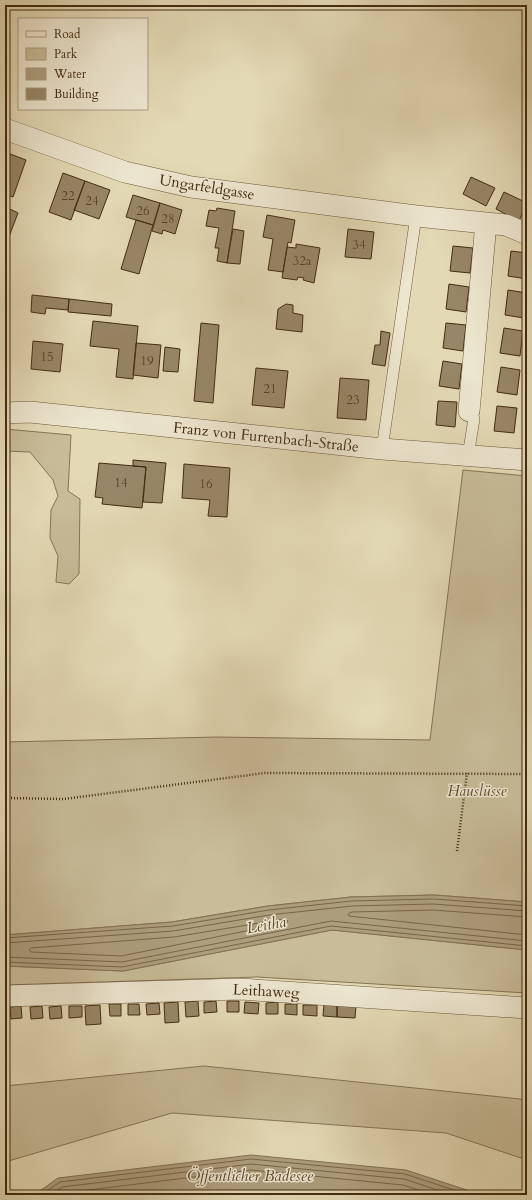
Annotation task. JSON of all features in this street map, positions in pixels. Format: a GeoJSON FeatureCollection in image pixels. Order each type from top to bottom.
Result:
{"type":"FeatureCollection","features":[{"type":"Feature","properties":{"kind":"street","name":"Ungarfeldgasse"},"geometry":{"type":"LineString","coordinates":[[5,129],[125,172],[191,187],[416,216],[506,225],[527,234]]}},
{"type":"Feature","properties":{"kind":"street"},"geometry":{"type":"LineString","coordinates":[[469,411],[486,223]]}},
{"type":"Feature","properties":{"kind":"street","name":"Franz von Furtenbach-Straße"},"geometry":{"type":"LineString","coordinates":[[5,413],[30,412],[382,449],[527,460]]}},
{"type":"Feature","properties":{"kind":"street","name":"Leithaweg"},"geometry":{"type":"LineString","coordinates":[[5,996],[240,989],[527,1008]]}},
{"type":"Feature","properties":{"kind":"lane"},"geometry":{"type":"LineString","coordinates":[[382,449],[416,216]]}},
{"type":"Feature","properties":{"kind":"lane"},"geometry":{"type":"LineString","coordinates":[[468,456],[474,419],[469,411]]}},
{"type":"Feature","properties":{"kind":"path"},"geometry":{"type":"LineString","coordinates":[[5,798],[64,799],[265,773],[527,774]]}},
{"type":"Feature","properties":{"kind":"path"},"geometry":{"type":"LineString","coordinates":[[457,851],[467,773]]}},
{"type":"Feature","properties":{"kind":"green space"},"geometry":{"type":"Polygon","coordinates":[[[5,429],[71,435],[68,491],[80,499],[79,574],[69,584],[56,582],[58,556],[50,538],[51,510],[58,496],[53,480],[30,452],[5,451],[5,429]]]}},
{"type":"Feature","properties":{"kind":"green space","name":"Hauslüsse"},"geometry":{"type":"Polygon","coordinates":[[[463,470],[527,476],[527,902],[434,895],[351,897],[268,906],[172,922],[5,935],[5,742],[216,737],[430,740],[463,470]]]}},
{"type":"Feature","properties":{"kind":"green space"},"geometry":{"type":"Polygon","coordinates":[[[332,930],[527,950],[527,993],[257,977],[5,985],[5,966],[123,971],[332,930]]]}},
{"type":"Feature","properties":{"kind":"green space"},"geometry":{"type":"Polygon","coordinates":[[[204,1066],[520,1099],[527,1101],[527,1160],[446,1133],[172,1113],[5,1162],[5,1086],[204,1066]]]}},
{"type":"Feature","properties":{"kind":"water","name":"Leitha"},"geometry":{"type":"Polygon","coordinates":[[[434,895],[527,902],[527,950],[332,930],[123,971],[5,966],[5,935],[172,922],[268,906],[351,897],[434,895]]]}},
{"type":"Feature","properties":{"kind":"water","name":"Öffentlicher Badesee"},"geometry":{"type":"Polygon","coordinates":[[[251,1155],[406,1170],[482,1195],[34,1195],[58,1178],[251,1155]]]}},
{"type":"Feature","properties":{"kind":"building"},"geometry":{"type":"Polygon","coordinates":[[[5,152],[26,160],[13,197],[5,194],[5,152]]]}},
{"type":"Feature","properties":{"kind":"building"},"geometry":{"type":"Polygon","coordinates":[[[63,173],[85,181],[71,220],[49,212],[63,173]]]}},
{"type":"Feature","properties":{"kind":"building"},"geometry":{"type":"Polygon","coordinates":[[[471,177],[495,188],[486,206],[463,194],[471,177]]]}},
{"type":"Feature","properties":{"kind":"building"},"geometry":{"type":"Polygon","coordinates":[[[85,181],[110,190],[99,219],[74,210],[85,181]]]}},
{"type":"Feature","properties":{"kind":"building"},"geometry":{"type":"Polygon","coordinates":[[[504,192],[527,203],[519,221],[496,209],[504,192]]]}},
{"type":"Feature","properties":{"kind":"building"},"geometry":{"type":"Polygon","coordinates":[[[133,195],[160,203],[153,225],[126,217],[133,195]]]}},
{"type":"Feature","properties":{"kind":"building"},"geometry":{"type":"Polygon","coordinates":[[[160,203],[182,210],[175,234],[163,230],[162,234],[152,231],[160,203]]]}},
{"type":"Feature","properties":{"kind":"building"},"geometry":{"type":"Polygon","coordinates":[[[217,208],[235,211],[227,263],[217,261],[219,248],[215,248],[219,228],[206,226],[209,210],[216,211],[217,208]]]}},
{"type":"Feature","properties":{"kind":"building"},"geometry":{"type":"Polygon","coordinates":[[[10,209],[18,213],[5,247],[5,222],[10,209]]]}},
{"type":"Feature","properties":{"kind":"building"},"geometry":{"type":"Polygon","coordinates":[[[267,215],[295,220],[291,243],[288,242],[283,272],[268,270],[273,239],[263,237],[267,215]]]}},
{"type":"Feature","properties":{"kind":"building"},"geometry":{"type":"Polygon","coordinates":[[[136,220],[153,225],[139,274],[121,269],[136,220]]]}},
{"type":"Feature","properties":{"kind":"building"},"geometry":{"type":"Polygon","coordinates":[[[233,229],[244,231],[240,264],[227,263],[233,229]]]}},
{"type":"Feature","properties":{"kind":"building"},"geometry":{"type":"Polygon","coordinates":[[[348,229],[374,232],[371,259],[345,257],[348,229]]]}},
{"type":"Feature","properties":{"kind":"building"},"geometry":{"type":"Polygon","coordinates":[[[296,244],[320,248],[314,283],[298,277],[297,280],[282,278],[287,247],[296,248],[296,244]]]}},
{"type":"Feature","properties":{"kind":"building"},"geometry":{"type":"Polygon","coordinates":[[[453,246],[473,248],[470,273],[450,271],[453,246]]]}},
{"type":"Feature","properties":{"kind":"building"},"geometry":{"type":"Polygon","coordinates":[[[511,251],[527,253],[527,279],[508,276],[511,251]]]}},
{"type":"Feature","properties":{"kind":"building"},"geometry":{"type":"Polygon","coordinates":[[[449,284],[469,287],[466,312],[446,309],[449,284]]]}},
{"type":"Feature","properties":{"kind":"building"},"geometry":{"type":"Polygon","coordinates":[[[508,290],[527,293],[524,318],[505,315],[508,290]]]}},
{"type":"Feature","properties":{"kind":"building"},"geometry":{"type":"Polygon","coordinates":[[[32,295],[69,299],[68,310],[46,308],[45,314],[31,312],[32,295]]]}},
{"type":"Feature","properties":{"kind":"building"},"geometry":{"type":"Polygon","coordinates":[[[69,299],[112,304],[111,316],[68,312],[69,299]]]}},
{"type":"Feature","properties":{"kind":"building"},"geometry":{"type":"Polygon","coordinates":[[[286,304],[293,305],[293,313],[303,315],[302,332],[276,329],[278,309],[286,304]]]}},
{"type":"Feature","properties":{"kind":"building"},"geometry":{"type":"Polygon","coordinates":[[[93,321],[138,326],[133,379],[116,377],[119,349],[90,346],[93,321]]]}},
{"type":"Feature","properties":{"kind":"building"},"geometry":{"type":"Polygon","coordinates":[[[201,323],[219,325],[213,403],[194,401],[201,323]]]}},
{"type":"Feature","properties":{"kind":"building"},"geometry":{"type":"Polygon","coordinates":[[[446,323],[466,325],[463,351],[443,348],[446,323]]]}},
{"type":"Feature","properties":{"kind":"building"},"geometry":{"type":"Polygon","coordinates":[[[504,328],[523,331],[520,356],[500,353],[504,328]]]}},
{"type":"Feature","properties":{"kind":"building"},"geometry":{"type":"Polygon","coordinates":[[[381,331],[390,333],[385,366],[372,364],[375,345],[380,345],[381,331]]]}},
{"type":"Feature","properties":{"kind":"building"},"geometry":{"type":"Polygon","coordinates":[[[33,341],[63,344],[60,372],[31,369],[33,341]]]}},
{"type":"Feature","properties":{"kind":"building"},"geometry":{"type":"Polygon","coordinates":[[[136,343],[161,345],[158,378],[133,375],[136,343]]]}},
{"type":"Feature","properties":{"kind":"building"},"geometry":{"type":"Polygon","coordinates":[[[165,347],[180,349],[178,372],[163,371],[165,347]]]}},
{"type":"Feature","properties":{"kind":"building"},"geometry":{"type":"Polygon","coordinates":[[[443,361],[462,364],[459,389],[439,386],[443,361]]]}},
{"type":"Feature","properties":{"kind":"building"},"geometry":{"type":"Polygon","coordinates":[[[501,367],[520,370],[517,395],[497,392],[501,367]]]}},
{"type":"Feature","properties":{"kind":"building"},"geometry":{"type":"Polygon","coordinates":[[[256,368],[288,371],[284,408],[252,405],[256,368]]]}},
{"type":"Feature","properties":{"kind":"building"},"geometry":{"type":"Polygon","coordinates":[[[340,378],[369,380],[366,420],[337,418],[340,378]]]}},
{"type":"Feature","properties":{"kind":"building"},"geometry":{"type":"Polygon","coordinates":[[[438,401],[457,402],[455,427],[436,425],[438,401]]]}},
{"type":"Feature","properties":{"kind":"building"},"geometry":{"type":"Polygon","coordinates":[[[497,406],[517,408],[514,433],[494,431],[497,406]]]}},
{"type":"Feature","properties":{"kind":"building"},"geometry":{"type":"Polygon","coordinates":[[[133,460],[166,463],[162,503],[143,502],[146,467],[133,466],[133,460]]]}},
{"type":"Feature","properties":{"kind":"building"},"geometry":{"type":"Polygon","coordinates":[[[99,463],[146,467],[142,508],[102,504],[103,498],[95,497],[99,463]]]}},
{"type":"Feature","properties":{"kind":"building"},"geometry":{"type":"Polygon","coordinates":[[[184,464],[230,468],[227,517],[208,516],[210,500],[182,498],[184,464]]]}},
{"type":"Feature","properties":{"kind":"building"},"geometry":{"type":"Polygon","coordinates":[[[198,1001],[199,1016],[186,1017],[185,1002],[198,1001]]]}},
{"type":"Feature","properties":{"kind":"building"},"geometry":{"type":"Polygon","coordinates":[[[216,1001],[217,1012],[204,1013],[204,1002],[216,1001]]]}},
{"type":"Feature","properties":{"kind":"building"},"geometry":{"type":"Polygon","coordinates":[[[227,1001],[239,1001],[239,1012],[227,1012],[227,1001]]]}},
{"type":"Feature","properties":{"kind":"building"},"geometry":{"type":"Polygon","coordinates":[[[178,1002],[179,1022],[165,1023],[164,1003],[178,1002]]]}},
{"type":"Feature","properties":{"kind":"building"},"geometry":{"type":"Polygon","coordinates":[[[245,1002],[259,1003],[258,1014],[244,1013],[245,1002]]]}},
{"type":"Feature","properties":{"kind":"building"},"geometry":{"type":"Polygon","coordinates":[[[278,1002],[278,1014],[266,1014],[266,1003],[278,1002]]]}},
{"type":"Feature","properties":{"kind":"building"},"geometry":{"type":"Polygon","coordinates":[[[159,1003],[160,1014],[147,1015],[146,1004],[159,1003]]]}},
{"type":"Feature","properties":{"kind":"building"},"geometry":{"type":"Polygon","coordinates":[[[109,1004],[121,1004],[121,1016],[110,1016],[109,1004]]]}},
{"type":"Feature","properties":{"kind":"building"},"geometry":{"type":"Polygon","coordinates":[[[128,1004],[139,1004],[140,1015],[128,1015],[128,1004]]]}},
{"type":"Feature","properties":{"kind":"building"},"geometry":{"type":"Polygon","coordinates":[[[285,1004],[297,1004],[297,1015],[285,1014],[285,1004]]]}},
{"type":"Feature","properties":{"kind":"building"},"geometry":{"type":"Polygon","coordinates":[[[324,1004],[337,1005],[337,1017],[323,1016],[324,1004]]]}},
{"type":"Feature","properties":{"kind":"building"},"geometry":{"type":"Polygon","coordinates":[[[100,1005],[101,1024],[86,1025],[85,1006],[100,1005]]]}},
{"type":"Feature","properties":{"kind":"building"},"geometry":{"type":"Polygon","coordinates":[[[303,1005],[317,1005],[317,1016],[303,1015],[303,1005]]]}},
{"type":"Feature","properties":{"kind":"building"},"geometry":{"type":"Polygon","coordinates":[[[337,1005],[356,1006],[355,1018],[337,1017],[337,1005]]]}},
{"type":"Feature","properties":{"kind":"building"},"geometry":{"type":"Polygon","coordinates":[[[21,1006],[22,1018],[11,1019],[10,1007],[21,1006]]]}},
{"type":"Feature","properties":{"kind":"building"},"geometry":{"type":"Polygon","coordinates":[[[42,1006],[43,1018],[31,1019],[30,1007],[42,1006]]]}},
{"type":"Feature","properties":{"kind":"building"},"geometry":{"type":"Polygon","coordinates":[[[61,1006],[62,1018],[50,1019],[49,1007],[61,1006]]]}},
{"type":"Feature","properties":{"kind":"building"},"geometry":{"type":"Polygon","coordinates":[[[69,1006],[82,1006],[82,1017],[69,1018],[69,1006]]]}}]}
